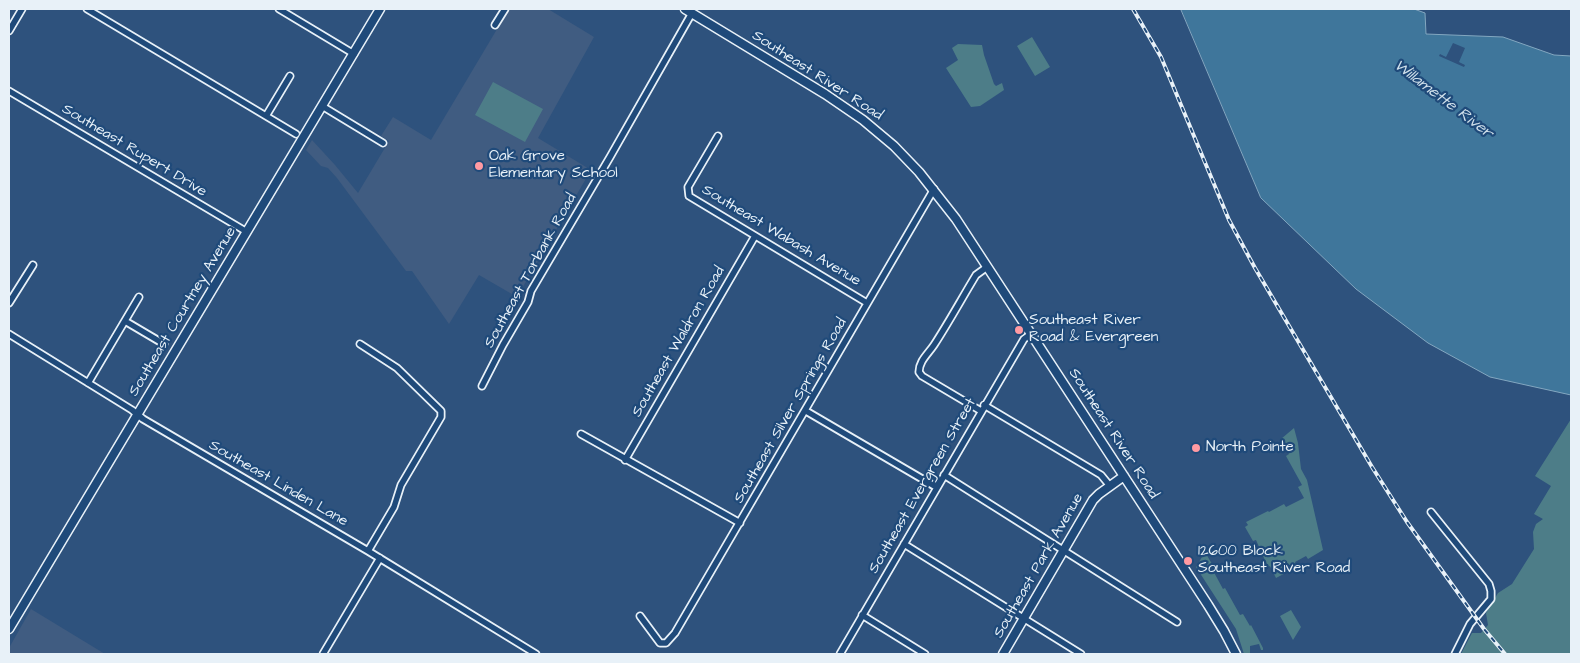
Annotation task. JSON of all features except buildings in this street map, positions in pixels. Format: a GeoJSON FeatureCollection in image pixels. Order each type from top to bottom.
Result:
{"type":"FeatureCollection","features":[{"type":"Feature","properties":{"kind":"street"},"geometry":{"type":"LineString","coordinates":[[9,31],[22,9]]}},
{"type":"Feature","properties":{"kind":"street"},"geometry":{"type":"LineString","coordinates":[[87,9],[300,136]]}},
{"type":"Feature","properties":{"kind":"street"},"geometry":{"type":"LineString","coordinates":[[279,9],[354,54]]}},
{"type":"Feature","properties":{"kind":"street","name":"Southeast Courtney Avenue"},"geometry":{"type":"LineString","coordinates":[[9,629],[247,232],[300,136],[322,106],[380,9]]}},
{"type":"Feature","properties":{"kind":"street"},"geometry":{"type":"LineString","coordinates":[[495,26],[505,9]]}},
{"type":"Feature","properties":{"kind":"street","name":"Southeast River Road"},"geometry":{"type":"LineString","coordinates":[[689,11],[825,94],[863,120],[904,156],[934,189],[956,219],[1124,476],[1219,624],[1236,654]]}},
{"type":"Feature","properties":{"kind":"street","name":"Southeast Torbank Road"},"geometry":{"type":"LineString","coordinates":[[482,386],[528,302],[531,291],[610,158],[689,11]]}},
{"type":"Feature","properties":{"kind":"street"},"geometry":{"type":"LineString","coordinates":[[266,116],[290,76]]}},
{"type":"Feature","properties":{"kind":"street","name":"Southeast Rupert Drive"},"geometry":{"type":"LineString","coordinates":[[9,91],[247,232]]}},
{"type":"Feature","properties":{"kind":"street"},"geometry":{"type":"LineString","coordinates":[[322,106],[383,143]]}},
{"type":"Feature","properties":{"kind":"street","name":"Southeast Wabash Avenue"},"geometry":{"type":"LineString","coordinates":[[718,136],[688,187],[689,196],[867,303]]}},
{"type":"Feature","properties":{"kind":"street","name":"Southeast Silver Springs Road"},"geometry":{"type":"LineString","coordinates":[[640,616],[662,644],[666,643],[675,633],[934,189]]}},
{"type":"Feature","properties":{"kind":"street","name":"Southeast Waldron Road"},"geometry":{"type":"LineString","coordinates":[[625,460],[755,236]]}},
{"type":"Feature","properties":{"kind":"street"},"geometry":{"type":"LineString","coordinates":[[9,303],[33,265]]}},
{"type":"Feature","properties":{"kind":"street"},"geometry":{"type":"LineString","coordinates":[[987,267],[976,275],[933,346],[922,360],[919,372],[1101,475],[1110,486]]}},
{"type":"Feature","properties":{"kind":"street"},"geometry":{"type":"LineString","coordinates":[[88,382],[139,297]]}},
{"type":"Feature","properties":{"kind":"street"},"geometry":{"type":"LineString","coordinates":[[125,321],[164,344]]}},
{"type":"Feature","properties":{"kind":"street","name":"Southeast Linden Lane"},"geometry":{"type":"LineString","coordinates":[[9,334],[88,382],[143,419],[380,558],[536,654]]}},
{"type":"Feature","properties":{"kind":"street","name":"Southeast Evergreen Street"},"geometry":{"type":"LineString","coordinates":[[840,654],[982,408],[1024,339],[1031,334]]}},
{"type":"Feature","properties":{"kind":"street"},"geometry":{"type":"LineString","coordinates":[[360,344],[397,368],[441,411],[441,418],[401,485],[394,507],[368,551]]}},
{"type":"Feature","properties":{"kind":"street"},"geometry":{"type":"LineString","coordinates":[[806,410],[936,487]]}},
{"type":"Feature","properties":{"kind":"street"},"geometry":{"type":"LineString","coordinates":[[581,434],[740,523]]}},
{"type":"Feature","properties":{"kind":"street"},"geometry":{"type":"LineString","coordinates":[[944,475],[1177,622]]}},
{"type":"Feature","properties":{"kind":"street","name":"Southeast Park Avenue"},"geometry":{"type":"LineString","coordinates":[[1003,654],[1092,500],[1124,476]]}},
{"type":"Feature","properties":{"kind":"street"},"geometry":{"type":"LineString","coordinates":[[1431,512],[1489,584],[1491,591],[1491,599],[1470,624],[1455,654]]}},
{"type":"Feature","properties":{"kind":"street"},"geometry":{"type":"LineString","coordinates":[[904,544],[1081,654]]}},
{"type":"Feature","properties":{"kind":"street"},"geometry":{"type":"LineString","coordinates":[[322,654],[380,558]]}},
{"type":"Feature","properties":{"kind":"street"},"geometry":{"type":"LineString","coordinates":[[862,615],[925,654]]}},
{"type":"Feature","properties":{"kind":"shaded area","name":"Oak Grove Elementary School"},"geometry":{"type":"Polygon","coordinates":[[[509,9],[548,9],[594,37],[538,138],[591,170],[517,297],[479,275],[449,324],[412,271],[406,271],[337,178],[328,168],[321,166],[306,150],[312,140],[358,193],[389,141],[381,136],[393,117],[431,140],[509,9]]]}},
{"type":"Feature","properties":{"kind":"shaded area"},"geometry":{"type":"Polygon","coordinates":[[[31,609],[105,654],[9,654],[9,648],[31,609]]]}},
{"type":"Feature","properties":{"kind":"green space"},"geometry":{"type":"Polygon","coordinates":[[[1032,37],[1050,67],[1035,76],[1017,46],[1032,37]]]}},
{"type":"Feature","properties":{"kind":"green space"},"geometry":{"type":"Polygon","coordinates":[[[958,44],[982,45],[994,84],[996,86],[1002,83],[1004,90],[980,106],[971,107],[946,68],[958,60],[952,48],[958,44]]]}},
{"type":"Feature","properties":{"kind":"green space"},"geometry":{"type":"Polygon","coordinates":[[[493,82],[543,109],[525,142],[475,115],[493,82]]]}},
{"type":"Feature","properties":{"kind":"green space"},"geometry":{"type":"Polygon","coordinates":[[[1571,419],[1571,654],[1461,654],[1472,633],[1481,633],[1488,625],[1486,613],[1498,593],[1512,584],[1534,549],[1533,532],[1536,524],[1543,519],[1534,514],[1551,486],[1535,476],[1571,419]]]}},
{"type":"Feature","properties":{"kind":"green space"},"geometry":{"type":"Polygon","coordinates":[[[1294,428],[1301,469],[1307,480],[1323,550],[1308,559],[1306,556],[1295,562],[1297,567],[1276,578],[1270,566],[1268,567],[1256,540],[1253,541],[1245,527],[1248,525],[1246,522],[1268,511],[1284,504],[1286,507],[1304,498],[1298,487],[1302,485],[1286,456],[1289,454],[1281,439],[1294,428]]]}},
{"type":"Feature","properties":{"kind":"green space"},"geometry":{"type":"Polygon","coordinates":[[[1205,552],[1223,589],[1225,588],[1240,615],[1243,614],[1251,625],[1263,650],[1261,650],[1259,644],[1250,646],[1250,654],[1244,654],[1236,629],[1196,567],[1205,552]]]}},
{"type":"Feature","properties":{"kind":"green space"},"geometry":{"type":"Polygon","coordinates":[[[1291,610],[1301,627],[1293,640],[1280,616],[1291,610]]]}},
{"type":"Feature","properties":{"kind":"water","name":"Willamette River"},"geometry":{"type":"Polygon","coordinates":[[[1181,9],[1414,9],[1425,13],[1426,34],[1503,37],[1554,55],[1571,56],[1571,395],[1490,377],[1428,343],[1356,289],[1261,198],[1181,9]]]}},
{"type":"Feature","properties":{"kind":"pier"},"geometry":{"type":"Polygon","coordinates":[[[1453,43],[1465,48],[1459,62],[1465,65],[1464,67],[1439,56],[1440,54],[1446,57],[1453,43]]]}},
{"type":"Feature","properties":{"kind":"railway"},"geometry":{"type":"LineString","coordinates":[[1133,9],[1161,57],[1229,220],[1255,268],[1372,467],[1407,522],[1484,629],[1505,654]]}},
{"type":"Feature","properties":{"kind":"place","name":"Oak Grove Elementary School"},"geometry":{"type":"Point","coordinates":[479,166]}},
{"type":"Feature","properties":{"kind":"place","name":"Southeast River Road & Evergreen"},"geometry":{"type":"Point","coordinates":[1019,330]}},
{"type":"Feature","properties":{"kind":"place","name":"North Pointe"},"geometry":{"type":"Point","coordinates":[1196,448]}},
{"type":"Feature","properties":{"kind":"place","name":"12600 Block Southeast River Road"},"geometry":{"type":"Point","coordinates":[1188,561]}}]}
